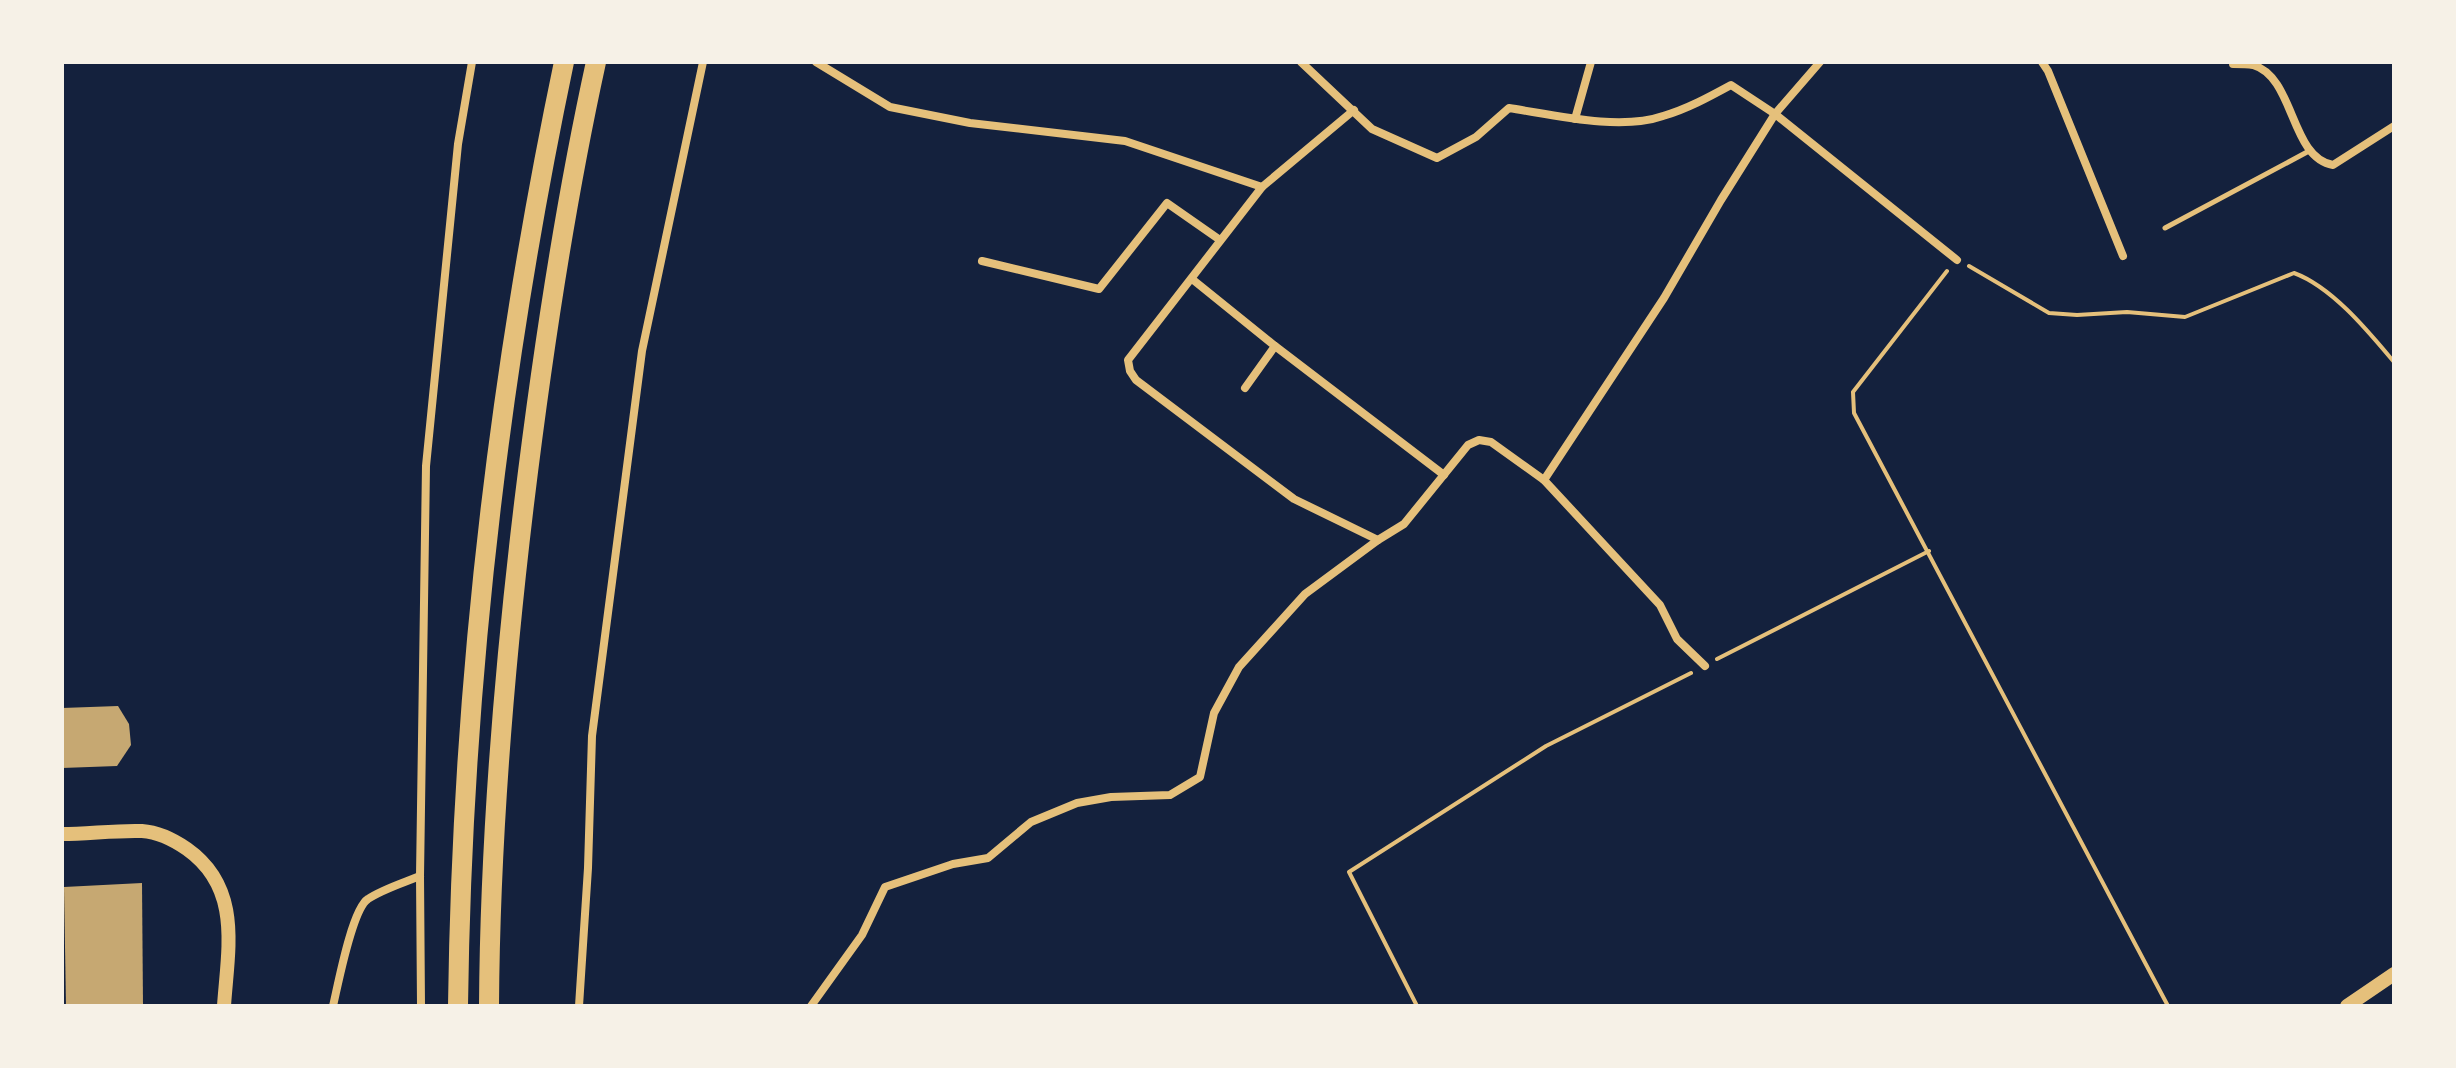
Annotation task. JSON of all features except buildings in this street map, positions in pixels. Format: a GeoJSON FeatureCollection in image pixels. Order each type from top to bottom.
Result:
{"type":"FeatureCollection","features":[{"type":"Feature","properties":{"kind":"highway"},"geometry":{"type":"LineString","coordinates":[[458,1006],[468,756],[480,601],[522,285],[564,62]]}},
{"type":"Feature","properties":{"kind":"highway"},"geometry":{"type":"LineString","coordinates":[[489,1006],[489,924],[498,774],[514,591],[553,291],[596,62]]}},
{"type":"Feature","properties":{"kind":"street"},"geometry":{"type":"LineString","coordinates":[[421,1006],[426,466],[458,144],[472,62]]}},
{"type":"Feature","properties":{"kind":"street"},"geometry":{"type":"LineString","coordinates":[[579,1006],[592,736],[642,351],[703,62]]}},
{"type":"Feature","properties":{"kind":"street"},"geometry":{"type":"LineString","coordinates":[[816,62],[890,107],[970,123],[1125,141],[1262,187]]}},
{"type":"Feature","properties":{"kind":"street"},"geometry":{"type":"LineString","coordinates":[[1301,62],[1372,129],[1437,158],[1476,137],[1509,108],[1601,123],[1660,118],[1731,85],[1775,114],[1957,260]]}},
{"type":"Feature","properties":{"kind":"street"},"geometry":{"type":"LineString","coordinates":[[1575,119],[1591,62]]}},
{"type":"Feature","properties":{"kind":"street"},"geometry":{"type":"LineString","coordinates":[[1544,480],[1664,298],[1775,114],[1820,62]]}},
{"type":"Feature","properties":{"kind":"street"},"geometry":{"type":"LineString","coordinates":[[2042,62],[2123,256]]}},
{"type":"Feature","properties":{"kind":"street"},"geometry":{"type":"LineString","coordinates":[[2233,64],[2255,65],[2278,85],[2309,151],[2322,163],[2333,165],[2394,126]]}},
{"type":"Feature","properties":{"kind":"street"},"geometry":{"type":"LineString","coordinates":[[1354,110],[1262,187],[1128,360],[1136,380],[1294,499],[1378,540]]}},
{"type":"Feature","properties":{"kind":"street"},"geometry":{"type":"LineString","coordinates":[[982,261],[1099,289],[1167,203],[1220,240]]}},
{"type":"Feature","properties":{"kind":"street"},"geometry":{"type":"LineString","coordinates":[[1192,279],[1444,475]]}},
{"type":"Feature","properties":{"kind":"street"},"geometry":{"type":"LineString","coordinates":[[1245,388],[1275,346]]}},
{"type":"Feature","properties":{"kind":"street"},"geometry":{"type":"LineString","coordinates":[[811,1006],[862,935],[885,887],[953,864],[988,858],[1031,822],[1077,803],[1111,797],[1170,795],[1200,777],[1214,713],[1239,667],[1305,594],[1404,524],[1468,445],[1479,440],[1491,442],[1544,480],[1660,605],[1677,639],[1705,666]]}},
{"type":"Feature","properties":{"kind":"street"},"geometry":{"type":"LineString","coordinates":[[62,834],[144,831],[175,841],[201,859],[220,886],[229,920],[224,1006]]}},
{"type":"Feature","properties":{"kind":"street"},"geometry":{"type":"LineString","coordinates":[[333,1006],[358,911],[365,900],[420,876]]}},
{"type":"Feature","properties":{"kind":"street"},"geometry":{"type":"LineString","coordinates":[[2347,1006],[2394,974]]}},
{"type":"Feature","properties":{"kind":"lane"},"geometry":{"type":"LineString","coordinates":[[2165,228],[2309,151]]}},
{"type":"Feature","properties":{"kind":"path"},"geometry":{"type":"LineString","coordinates":[[2168,1006],[1854,413],[1853,392],[1957,260],[2049,313],[2077,315],[2127,312],[2185,317],[2294,273],[2308,278],[2330,294],[2394,362]]}},
{"type":"Feature","properties":{"kind":"path"},"geometry":{"type":"LineString","coordinates":[[1417,1006],[1349,872],[1546,746],[1929,551]]}}]}
